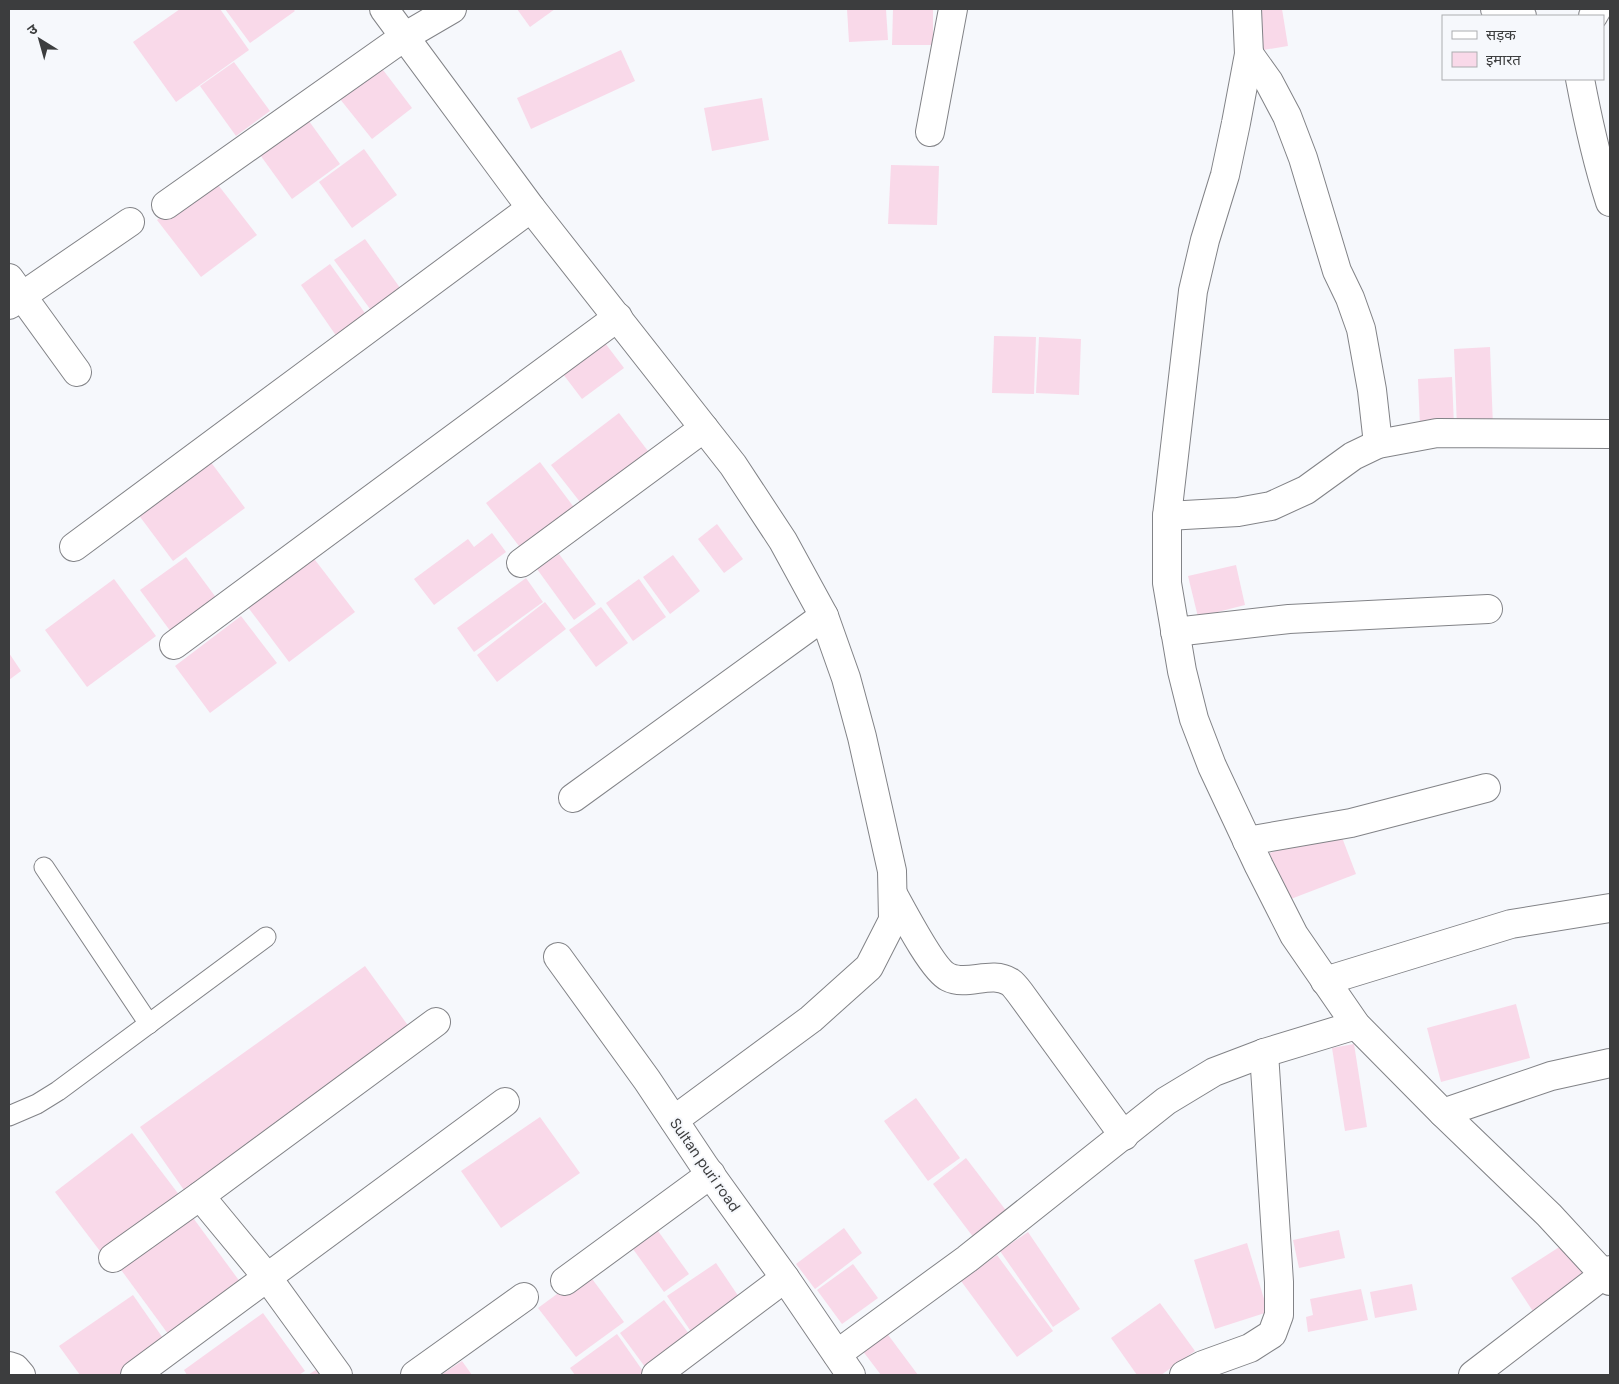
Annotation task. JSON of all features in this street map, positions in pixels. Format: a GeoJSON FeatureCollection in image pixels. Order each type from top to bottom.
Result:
{"type":"FeatureCollection","features":[{"type":"Feature","properties":{"kind":"street"},"geometry":{"type":"LineString","coordinates":[[384,9],[531,208],[732,465],[783,541],[824,616],[846,678],[862,737],[892,871],[893,920],[869,967],[811,1019],[674,1120]]}},
{"type":"Feature","properties":{"kind":"street"},"geometry":{"type":"LineString","coordinates":[[166,205],[404,37],[452,9]]}},
{"type":"Feature","properties":{"kind":"street"},"geometry":{"type":"LineString","coordinates":[[930,132],[954,9]]}},
{"type":"Feature","properties":{"kind":"street"},"geometry":{"type":"LineString","coordinates":[[1247,9],[1249,54],[1225,175],[1205,240],[1193,291],[1167,516],[1167,583],[1175,632],[1194,719],[1212,766],[1294,935],[1324,981],[1356,1025],[1443,1114],[1609,1276],[1473,1375]]}},
{"type":"Feature","properties":{"kind":"street"},"geometry":{"type":"LineString","coordinates":[[1495,9],[1518,15]]}},
{"type":"Feature","properties":{"kind":"street"},"geometry":{"type":"LineString","coordinates":[[1249,54],[1269,82],[1287,116],[1303,158],[1336,271],[1350,298],[1361,329],[1372,390],[1378,444]]}},
{"type":"Feature","properties":{"kind":"street"},"geometry":{"type":"LineString","coordinates":[[1580,80],[1597,159],[1610,202]]}},
{"type":"Feature","properties":{"kind":"street"},"geometry":{"type":"LineString","coordinates":[[74,547],[281,394],[357,335],[531,208]]}},
{"type":"Feature","properties":{"kind":"street"},"geometry":{"type":"LineString","coordinates":[[77,372],[13,293],[130,222]]}},
{"type":"Feature","properties":{"kind":"street"},"geometry":{"type":"LineString","coordinates":[[174,645],[618,317]]}},
{"type":"Feature","properties":{"kind":"street"},"geometry":{"type":"LineString","coordinates":[[521,563],[704,428]]}},
{"type":"Feature","properties":{"kind":"street"},"geometry":{"type":"LineString","coordinates":[[1167,516],[1238,512],[1271,506],[1306,490],[1353,456],[1378,444],[1437,433],[1610,434]]}},
{"type":"Feature","properties":{"kind":"street"},"geometry":{"type":"LineString","coordinates":[[1175,632],[1289,619],[1488,609]]}},
{"type":"Feature","properties":{"kind":"street"},"geometry":{"type":"LineString","coordinates":[[573,798],[824,616]]}},
{"type":"Feature","properties":{"kind":"street"},"geometry":{"type":"LineString","coordinates":[[1247,841],[1351,823],[1486,788]]}},
{"type":"Feature","properties":{"kind":"street"},"geometry":{"type":"LineString","coordinates":[[892,894],[937,968],[949,978],[963,980],[995,977],[1009,981],[1020,993],[1124,1136]]}},
{"type":"Feature","properties":{"kind":"street"},"geometry":{"type":"LineString","coordinates":[[1324,981],[1511,924],[1610,908]]}},
{"type":"Feature","properties":{"kind":"street","name":"Sultan puri road"},"geometry":{"type":"LineString","coordinates":[[558,957],[647,1080],[844,1365]]}},
{"type":"Feature","properties":{"kind":"street"},"geometry":{"type":"LineString","coordinates":[[113,1258],[436,1022]]}},
{"type":"Feature","properties":{"kind":"street"},"geometry":{"type":"LineString","coordinates":[[844,1365],[967,1258],[1166,1101],[1214,1072],[1264,1053],[1356,1025]]}},
{"type":"Feature","properties":{"kind":"street"},"geometry":{"type":"LineString","coordinates":[[1184,1375],[1203,1365],[1250,1348],[1272,1334],[1279,1315],[1279,1282],[1264,1053]]}},
{"type":"Feature","properties":{"kind":"street"},"geometry":{"type":"LineString","coordinates":[[1443,1114],[1551,1076],[1610,1064]]}},
{"type":"Feature","properties":{"kind":"street"},"geometry":{"type":"LineString","coordinates":[[135,1375],[505,1102]]}},
{"type":"Feature","properties":{"kind":"street"},"geometry":{"type":"LineString","coordinates":[[565,1281],[711,1174]]}},
{"type":"Feature","properties":{"kind":"street"},"geometry":{"type":"LineString","coordinates":[[200,1196],[267,1277],[338,1375]]}},
{"type":"Feature","properties":{"kind":"street"},"geometry":{"type":"LineString","coordinates":[[656,1375],[785,1278]]}},
{"type":"Feature","properties":{"kind":"street"},"geometry":{"type":"LineString","coordinates":[[415,1375],[524,1297]]}},
{"type":"Feature","properties":{"kind":"street"},"geometry":{"type":"LineString","coordinates":[[9,1366],[15,1368],[21,1375]]}},
{"type":"Feature","properties":{"kind":"lane"},"geometry":{"type":"LineString","coordinates":[[44,867],[148,1024]]}},
{"type":"Feature","properties":{"kind":"lane"},"geometry":{"type":"LineString","coordinates":[[9,1116],[37,1104],[58,1091],[266,937]]}},
{"type":"Feature","properties":{"kind":"building"},"geometry":{"type":"Polygon","coordinates":[[[180,9],[220,9],[249,50],[176,102],[133,42],[180,9]]]}},
{"type":"Feature","properties":{"kind":"building"},"geometry":{"type":"Polygon","coordinates":[[[225,9],[293,9],[295,11],[250,43],[225,9]]]}},
{"type":"Feature","properties":{"kind":"building"},"geometry":{"type":"Polygon","coordinates":[[[517,9],[555,9],[530,27],[517,9]]]}},
{"type":"Feature","properties":{"kind":"building"},"geometry":{"type":"Polygon","coordinates":[[[847,9],[886,9],[888,40],[849,42],[847,9]]]}},
{"type":"Feature","properties":{"kind":"building"},"geometry":{"type":"Polygon","coordinates":[[[893,9],[933,9],[933,45],[892,45],[893,9]]]}},
{"type":"Feature","properties":{"kind":"building"},"geometry":{"type":"Polygon","coordinates":[[[1256,9],[1282,9],[1288,46],[1263,50],[1256,9]]]}},
{"type":"Feature","properties":{"kind":"building"},"geometry":{"type":"Polygon","coordinates":[[[621,50],[635,81],[531,129],[517,98],[621,50]]]}},
{"type":"Feature","properties":{"kind":"building"},"geometry":{"type":"Polygon","coordinates":[[[234,62],[270,111],[236,136],[200,86],[234,62]]]}},
{"type":"Feature","properties":{"kind":"building"},"geometry":{"type":"Polygon","coordinates":[[[377,62],[412,108],[372,139],[336,94],[377,62]]]}},
{"type":"Feature","properties":{"kind":"building"},"geometry":{"type":"Polygon","coordinates":[[[762,98],[769,140],[712,151],[704,108],[762,98]]]}},
{"type":"Feature","properties":{"kind":"building"},"geometry":{"type":"Polygon","coordinates":[[[306,117],[340,164],[292,199],[258,152],[306,117]]]}},
{"type":"Feature","properties":{"kind":"building"},"geometry":{"type":"Polygon","coordinates":[[[364,149],[397,195],[352,228],[319,182],[364,149]]]}},
{"type":"Feature","properties":{"kind":"building"},"geometry":{"type":"Polygon","coordinates":[[[891,165],[939,166],[937,225],[888,224],[891,165]]]}},
{"type":"Feature","properties":{"kind":"building"},"geometry":{"type":"Polygon","coordinates":[[[212,177],[257,235],[201,277],[157,220],[212,177]]]}},
{"type":"Feature","properties":{"kind":"building"},"geometry":{"type":"Polygon","coordinates":[[[365,239],[403,292],[373,313],[334,260],[365,239]]]}},
{"type":"Feature","properties":{"kind":"building"},"geometry":{"type":"Polygon","coordinates":[[[330,264],[367,316],[337,337],[301,285],[330,264]]]}},
{"type":"Feature","properties":{"kind":"building"},"geometry":{"type":"Polygon","coordinates":[[[994,336],[1036,337],[1034,394],[992,393],[994,336]]]}},
{"type":"Feature","properties":{"kind":"building"},"geometry":{"type":"Polygon","coordinates":[[[1039,337],[1081,339],[1079,395],[1036,393],[1039,337]]]}},
{"type":"Feature","properties":{"kind":"building"},"geometry":{"type":"Polygon","coordinates":[[[605,343],[624,368],[582,399],[563,374],[605,343]]]}},
{"type":"Feature","properties":{"kind":"building"},"geometry":{"type":"Polygon","coordinates":[[[1490,347],[1493,427],[1457,428],[1454,349],[1490,347]]]}},
{"type":"Feature","properties":{"kind":"building"},"geometry":{"type":"Polygon","coordinates":[[[1452,377],[1454,426],[1420,427],[1418,379],[1452,377]]]}},
{"type":"Feature","properties":{"kind":"building"},"geometry":{"type":"Polygon","coordinates":[[[619,413],[651,455],[584,507],[551,465],[619,413]]]}},
{"type":"Feature","properties":{"kind":"building"},"geometry":{"type":"Polygon","coordinates":[[[207,457],[245,508],[173,561],[135,510],[207,457]]]}},
{"type":"Feature","properties":{"kind":"building"},"geometry":{"type":"Polygon","coordinates":[[[540,462],[576,510],[522,550],[486,503],[540,462]]]}},
{"type":"Feature","properties":{"kind":"building"},"geometry":{"type":"Polygon","coordinates":[[[717,524],[743,559],[724,573],[698,539],[717,524]]]}},
{"type":"Feature","properties":{"kind":"building"},"geometry":{"type":"Polygon","coordinates":[[[492,533],[506,552],[434,605],[414,579],[468,539],[474,547],[492,533]]]}},
{"type":"Feature","properties":{"kind":"building"},"geometry":{"type":"Polygon","coordinates":[[[559,554],[596,604],[574,620],[537,569],[559,554]]]}},
{"type":"Feature","properties":{"kind":"building"},"geometry":{"type":"Polygon","coordinates":[[[673,555],[700,591],[670,614],[643,577],[673,555]]]}},
{"type":"Feature","properties":{"kind":"building"},"geometry":{"type":"Polygon","coordinates":[[[312,556],[355,612],[289,662],[247,606],[312,556]]]}},
{"type":"Feature","properties":{"kind":"building"},"geometry":{"type":"Polygon","coordinates":[[[186,557],[220,603],[174,636],[140,590],[186,557]]]}},
{"type":"Feature","properties":{"kind":"building"},"geometry":{"type":"Polygon","coordinates":[[[1236,565],[1245,605],[1198,617],[1188,576],[1236,565]]]}},
{"type":"Feature","properties":{"kind":"building"},"geometry":{"type":"Polygon","coordinates":[[[526,578],[543,602],[474,652],[457,628],[526,578]]]}},
{"type":"Feature","properties":{"kind":"building"},"geometry":{"type":"Polygon","coordinates":[[[114,579],[156,636],[87,687],[45,630],[114,579]]]}},
{"type":"Feature","properties":{"kind":"building"},"geometry":{"type":"Polygon","coordinates":[[[639,579],[666,617],[633,641],[606,603],[639,579]]]}},
{"type":"Feature","properties":{"kind":"building"},"geometry":{"type":"Polygon","coordinates":[[[545,602],[566,629],[497,682],[477,655],[545,602]]]}},
{"type":"Feature","properties":{"kind":"building"},"geometry":{"type":"Polygon","coordinates":[[[601,607],[628,643],[596,667],[569,630],[601,607]]]}},
{"type":"Feature","properties":{"kind":"building"},"geometry":{"type":"Polygon","coordinates":[[[241,616],[277,663],[210,713],[175,666],[241,616]]]}},
{"type":"Feature","properties":{"kind":"building"},"geometry":{"type":"Polygon","coordinates":[[[9,653],[21,671],[9,680],[9,653]]]}},
{"type":"Feature","properties":{"kind":"building"},"geometry":{"type":"Polygon","coordinates":[[[1338,827],[1356,874],[1283,902],[1265,855],[1338,827]]]}},
{"type":"Feature","properties":{"kind":"building"},"geometry":{"type":"Polygon","coordinates":[[[365,966],[412,1031],[186,1193],[140,1127],[365,966]]]}},
{"type":"Feature","properties":{"kind":"building"},"geometry":{"type":"Polygon","coordinates":[[[1516,1004],[1530,1058],[1441,1082],[1427,1028],[1516,1004]]]}},
{"type":"Feature","properties":{"kind":"building"},"geometry":{"type":"Polygon","coordinates":[[[1354,1044],[1367,1127],[1345,1131],[1332,1048],[1354,1044]]]}},
{"type":"Feature","properties":{"kind":"building"},"geometry":{"type":"Polygon","coordinates":[[[916,1098],[960,1158],[928,1181],[884,1121],[916,1098]]]}},
{"type":"Feature","properties":{"kind":"building"},"geometry":{"type":"Polygon","coordinates":[[[540,1117],[580,1173],[501,1228],[461,1171],[540,1117]]]}},
{"type":"Feature","properties":{"kind":"building"},"geometry":{"type":"Polygon","coordinates":[[[132,1133],[180,1196],[103,1255],[55,1192],[132,1133]]]}},
{"type":"Feature","properties":{"kind":"building"},"geometry":{"type":"Polygon","coordinates":[[[966,1158],[1014,1221],[980,1246],[933,1184],[966,1158]]]}},
{"type":"Feature","properties":{"kind":"building"},"geometry":{"type":"Polygon","coordinates":[[[191,1215],[246,1290],[174,1342],[119,1267],[191,1215]]]}},
{"type":"Feature","properties":{"kind":"building"},"geometry":{"type":"Polygon","coordinates":[[[844,1228],[862,1253],[815,1289],[796,1264],[844,1228]]]}},
{"type":"Feature","properties":{"kind":"building"},"geometry":{"type":"Polygon","coordinates":[[[1339,1230],[1345,1258],[1299,1268],[1293,1240],[1339,1230]]]}},
{"type":"Feature","properties":{"kind":"building"},"geometry":{"type":"Polygon","coordinates":[[[658,1231],[689,1274],[664,1292],[633,1249],[658,1231]]]}},
{"type":"Feature","properties":{"kind":"building"},"geometry":{"type":"Polygon","coordinates":[[[1028,1232],[1080,1309],[1053,1327],[1000,1251],[1028,1232]]]}},
{"type":"Feature","properties":{"kind":"building"},"geometry":{"type":"Polygon","coordinates":[[[1247,1243],[1268,1312],[1215,1329],[1194,1260],[1247,1243]]]}},
{"type":"Feature","properties":{"kind":"building"},"geometry":{"type":"Polygon","coordinates":[[[1564,1244],[1591,1284],[1538,1319],[1511,1278],[1564,1244]]]}},
{"type":"Feature","properties":{"kind":"building"},"geometry":{"type":"Polygon","coordinates":[[[997,1255],[1053,1331],[1017,1357],[961,1281],[997,1255]]]}},
{"type":"Feature","properties":{"kind":"building"},"geometry":{"type":"Polygon","coordinates":[[[716,1263],[745,1306],[696,1339],[667,1296],[716,1263]]]}},
{"type":"Feature","properties":{"kind":"building"},"geometry":{"type":"Polygon","coordinates":[[[853,1264],[878,1298],[842,1324],[817,1290],[853,1264]]]}},
{"type":"Feature","properties":{"kind":"building"},"geometry":{"type":"Polygon","coordinates":[[[587,1272],[624,1322],[576,1357],[538,1308],[587,1272]]]}},
{"type":"Feature","properties":{"kind":"building"},"geometry":{"type":"Polygon","coordinates":[[[1412,1284],[1417,1310],[1375,1318],[1370,1292],[1412,1284]]]}},
{"type":"Feature","properties":{"kind":"building"},"geometry":{"type":"Polygon","coordinates":[[[1361,1289],[1368,1320],[1308,1332],[1306,1317],[1313,1315],[1310,1299],[1361,1289]]]}},
{"type":"Feature","properties":{"kind":"building"},"geometry":{"type":"Polygon","coordinates":[[[133,1295],[167,1344],[122,1375],[80,1375],[59,1346],[133,1295]]]}},
{"type":"Feature","properties":{"kind":"building"},"geometry":{"type":"Polygon","coordinates":[[[664,1300],[692,1338],[648,1371],[620,1333],[664,1300]]]}},
{"type":"Feature","properties":{"kind":"building"},"geometry":{"type":"Polygon","coordinates":[[[1160,1303],[1195,1351],[1161,1375],[1137,1375],[1111,1338],[1160,1303]]]}},
{"type":"Feature","properties":{"kind":"building"},"geometry":{"type":"Polygon","coordinates":[[[263,1313],[305,1371],[299,1375],[187,1375],[184,1370],[263,1313]]]}},
{"type":"Feature","properties":{"kind":"building"},"geometry":{"type":"Polygon","coordinates":[[[883,1328],[918,1375],[881,1375],[859,1346],[883,1328]]]}},
{"type":"Feature","properties":{"kind":"building"},"geometry":{"type":"Polygon","coordinates":[[[617,1334],[645,1374],[575,1375],[570,1368],[617,1334]]]}},
{"type":"Feature","properties":{"kind":"building"},"geometry":{"type":"Polygon","coordinates":[[[462,1361],[472,1375],[441,1375],[462,1361]]]}},
{"type":"Feature","properties":{"kind":"building"},"geometry":{"type":"Polygon","coordinates":[[[317,1369],[321,1375],[308,1375],[317,1369]]]}}]}
